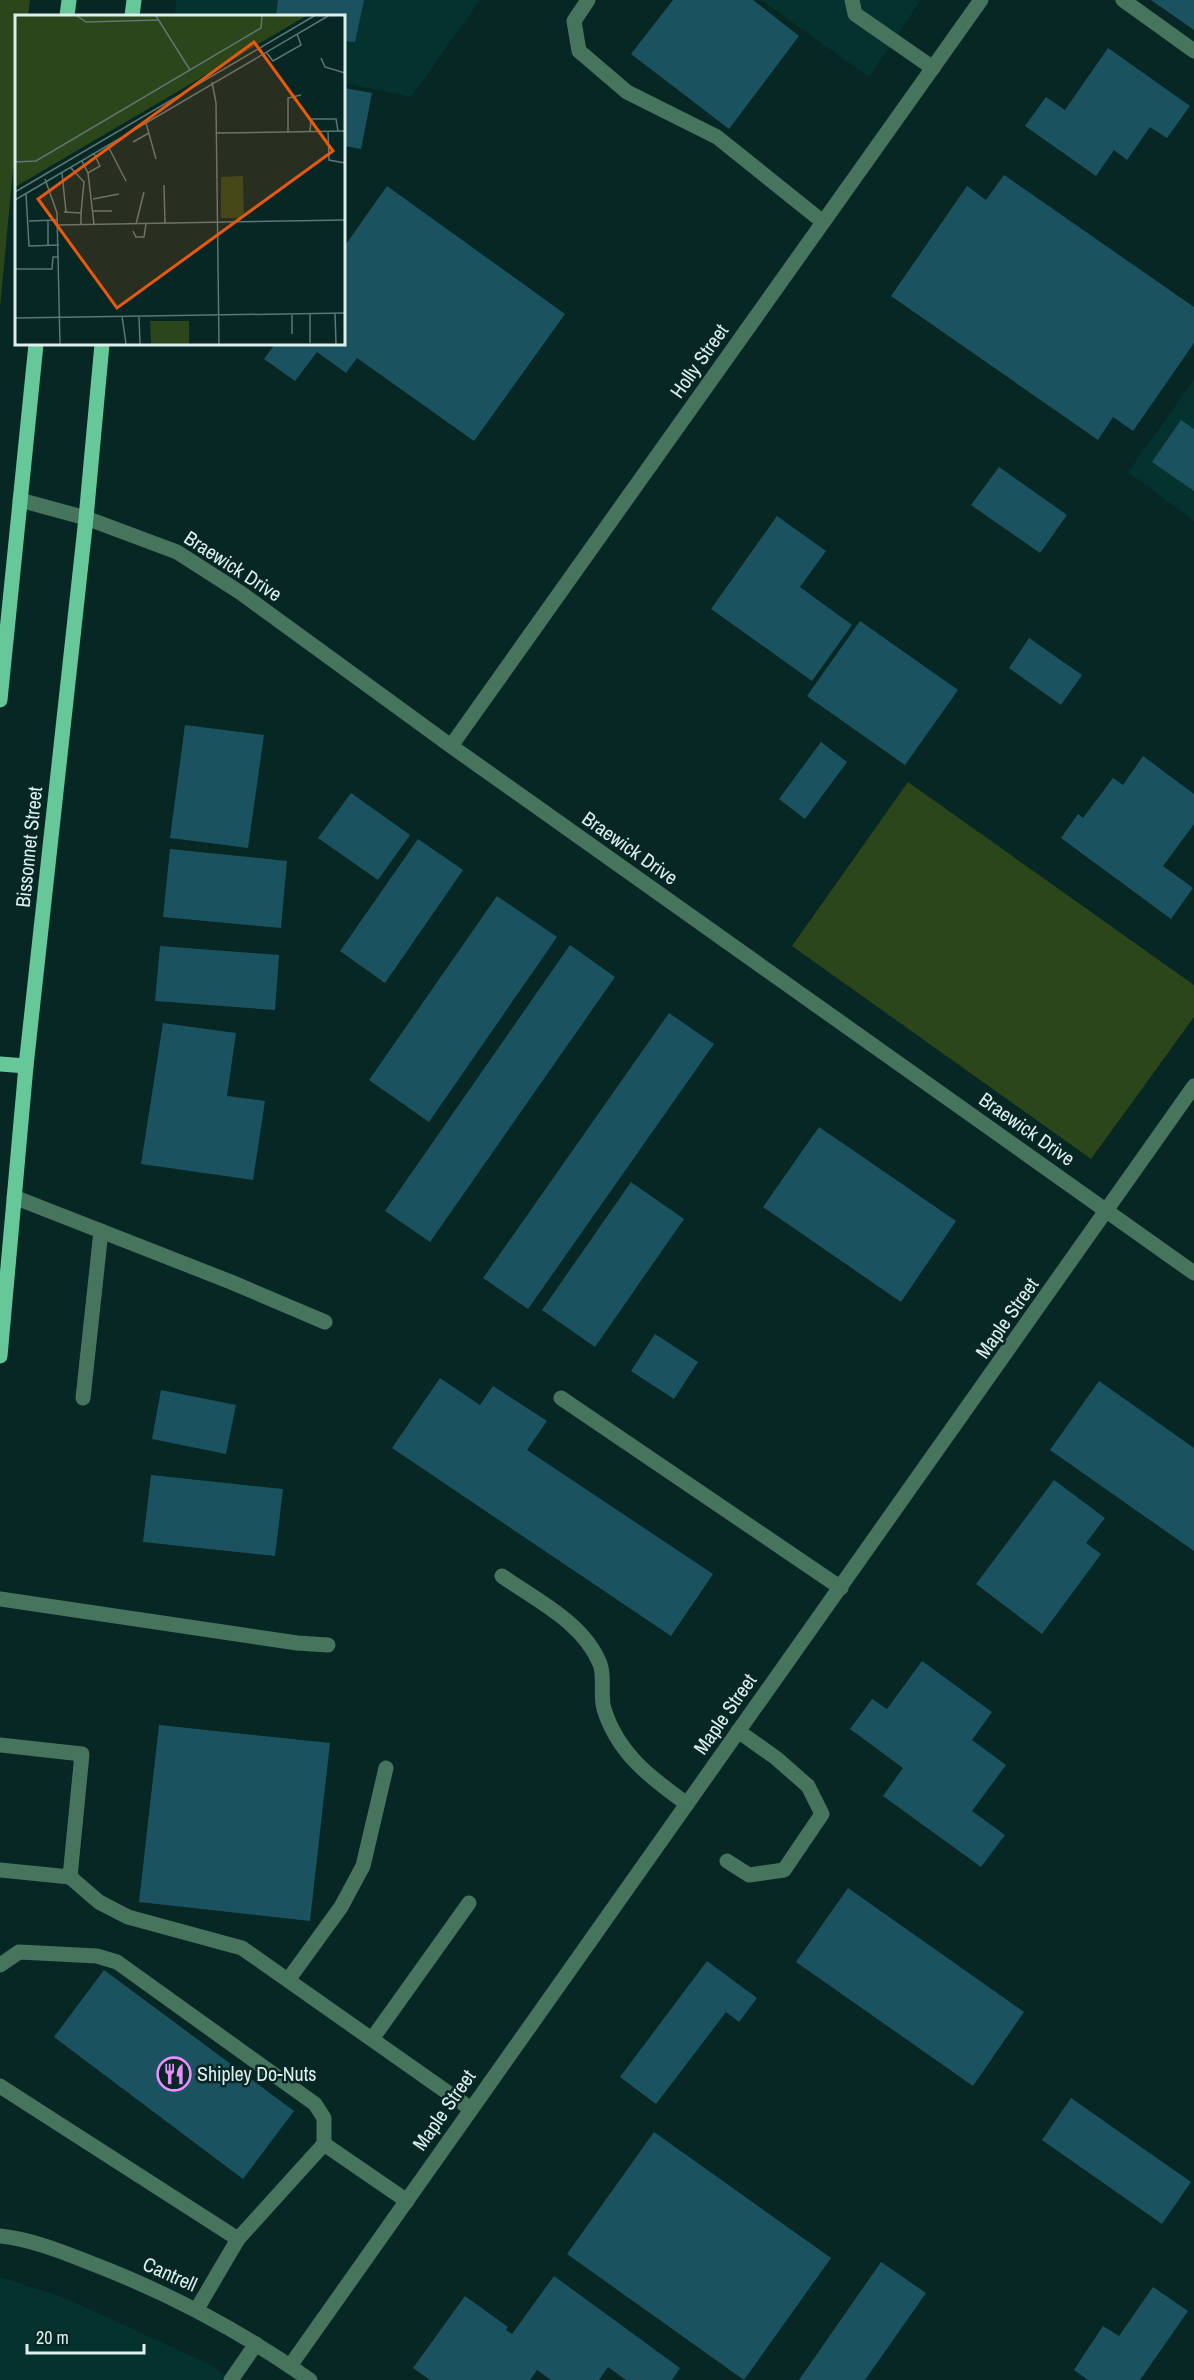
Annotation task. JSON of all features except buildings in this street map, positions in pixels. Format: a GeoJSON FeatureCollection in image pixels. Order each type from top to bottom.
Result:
{"type":"FeatureCollection","features":[{"type":"Feature","properties":{"kind":"main road"},"geometry":{"type":"LineString","coordinates":[[67,15],[69,0]]}},
{"type":"Feature","properties":{"kind":"main road"},"geometry":{"type":"LineString","coordinates":[[132,15],[134,0]]}},
{"type":"Feature","properties":{"kind":"main road"},"geometry":{"type":"LineString","coordinates":[[0,700],[36,345]]}},
{"type":"Feature","properties":{"kind":"main road","name":"Bissonnet Street"},"geometry":{"type":"LineString","coordinates":[[0,1356],[26,1066],[86,518],[102,345]]}},
{"type":"Feature","properties":{"kind":"main road"},"geometry":{"type":"LineString","coordinates":[[0,1064],[26,1066]]}},
{"type":"Feature","properties":{"kind":"street"},"geometry":{"type":"LineString","coordinates":[[588,0],[574,21],[579,51],[627,92],[717,137],[823,222]]}},
{"type":"Feature","properties":{"kind":"street"},"geometry":{"type":"LineString","coordinates":[[852,0],[855,14],[933,68]]}},
{"type":"Feature","properties":{"kind":"street","name":"Holly Street"},"geometry":{"type":"LineString","coordinates":[[451,746],[981,0]]}},
{"type":"Feature","properties":{"kind":"street"},"geometry":{"type":"LineString","coordinates":[[1123,0],[1194,51]]}},
{"type":"Feature","properties":{"kind":"street","name":"Braewick Drive"},"geometry":{"type":"LineString","coordinates":[[20,500],[86,518],[177,552],[241,593],[451,746],[1194,1273]]}},
{"type":"Feature","properties":{"kind":"street","name":"Maple Street"},"geometry":{"type":"LineString","coordinates":[[290,2366],[1194,1086]]}},
{"type":"Feature","properties":{"kind":"street"},"geometry":{"type":"LineString","coordinates":[[14,1197],[325,1322]]}},
{"type":"Feature","properties":{"kind":"street"},"geometry":{"type":"LineString","coordinates":[[83,1398],[101,1232]]}},
{"type":"Feature","properties":{"kind":"street"},"geometry":{"type":"LineString","coordinates":[[561,1398],[841,1588]]}},
{"type":"Feature","properties":{"kind":"street"},"geometry":{"type":"LineString","coordinates":[[502,1576],[577,1629],[600,1664],[603,1708],[621,1746],[633,1762],[687,1804]]}},
{"type":"Feature","properties":{"kind":"street"},"geometry":{"type":"LineString","coordinates":[[0,1599],[297,1643],[328,1645]]}},
{"type":"Feature","properties":{"kind":"street"},"geometry":{"type":"LineString","coordinates":[[727,1861],[749,1875],[784,1870],[822,1814],[808,1786],[776,1758],[738,1731]]}},
{"type":"Feature","properties":{"kind":"street"},"geometry":{"type":"LineString","coordinates":[[0,1745],[82,1754],[70,1877]]}},
{"type":"Feature","properties":{"kind":"street"},"geometry":{"type":"LineString","coordinates":[[288,1980],[341,1907],[363,1866],[386,1768]]}},
{"type":"Feature","properties":{"kind":"street"},"geometry":{"type":"LineString","coordinates":[[0,1870],[70,1877],[99,1902],[128,1917],[242,1948],[471,2109]]}},
{"type":"Feature","properties":{"kind":"street"},"geometry":{"type":"LineString","coordinates":[[372,2039],[469,1903]]}},
{"type":"Feature","properties":{"kind":"street"},"geometry":{"type":"LineString","coordinates":[[0,1965],[19,1952],[97,1956],[117,1962],[315,2104],[324,2118],[324,2144],[238,2239],[197,2309]]}},
{"type":"Feature","properties":{"kind":"street"},"geometry":{"type":"LineString","coordinates":[[0,2086],[238,2239]]}},
{"type":"Feature","properties":{"kind":"street"},"geometry":{"type":"LineString","coordinates":[[324,2144],[406,2201]]}},
{"type":"Feature","properties":{"kind":"street","name":"Cantrell"},"geometry":{"type":"LineString","coordinates":[[0,2236],[16,2238],[65,2253],[197,2309],[310,2380]]}},
{"type":"Feature","properties":{"kind":"street"},"geometry":{"type":"LineString","coordinates":[[231,2380],[255,2344]]}},
{"type":"Feature","properties":{"kind":"shaded area"},"geometry":{"type":"Polygon","coordinates":[[[176,0],[480,0],[411,97],[345,83],[345,15],[175,15],[176,0]]]}},
{"type":"Feature","properties":{"kind":"shaded area"},"geometry":{"type":"Polygon","coordinates":[[[761,0],[921,0],[869,77],[761,0]]]}},
{"type":"Feature","properties":{"kind":"shaded area"},"geometry":{"type":"Polygon","coordinates":[[[1194,380],[1194,521],[1128,472],[1194,380]]]}},
{"type":"Feature","properties":{"kind":"shaded area"},"geometry":{"type":"Polygon","coordinates":[[[0,2277],[60,2296],[209,2364],[232,2380],[0,2380],[0,2277]]]}},
{"type":"Feature","properties":{"kind":"green space"},"geometry":{"type":"Polygon","coordinates":[[[0,0],[30,0],[28,15],[15,15],[15,149],[0,308],[0,0]]]}},
{"type":"Feature","properties":{"kind":"green space"},"geometry":{"type":"Polygon","coordinates":[[[908,782],[1194,985],[1194,1017],[1091,1159],[792,946],[908,782]]]}},
{"type":"Feature","properties":{"kind":"place","name":"Shipley Do-Nuts"},"geometry":{"type":"Point","coordinates":[174,2074]}}]}
